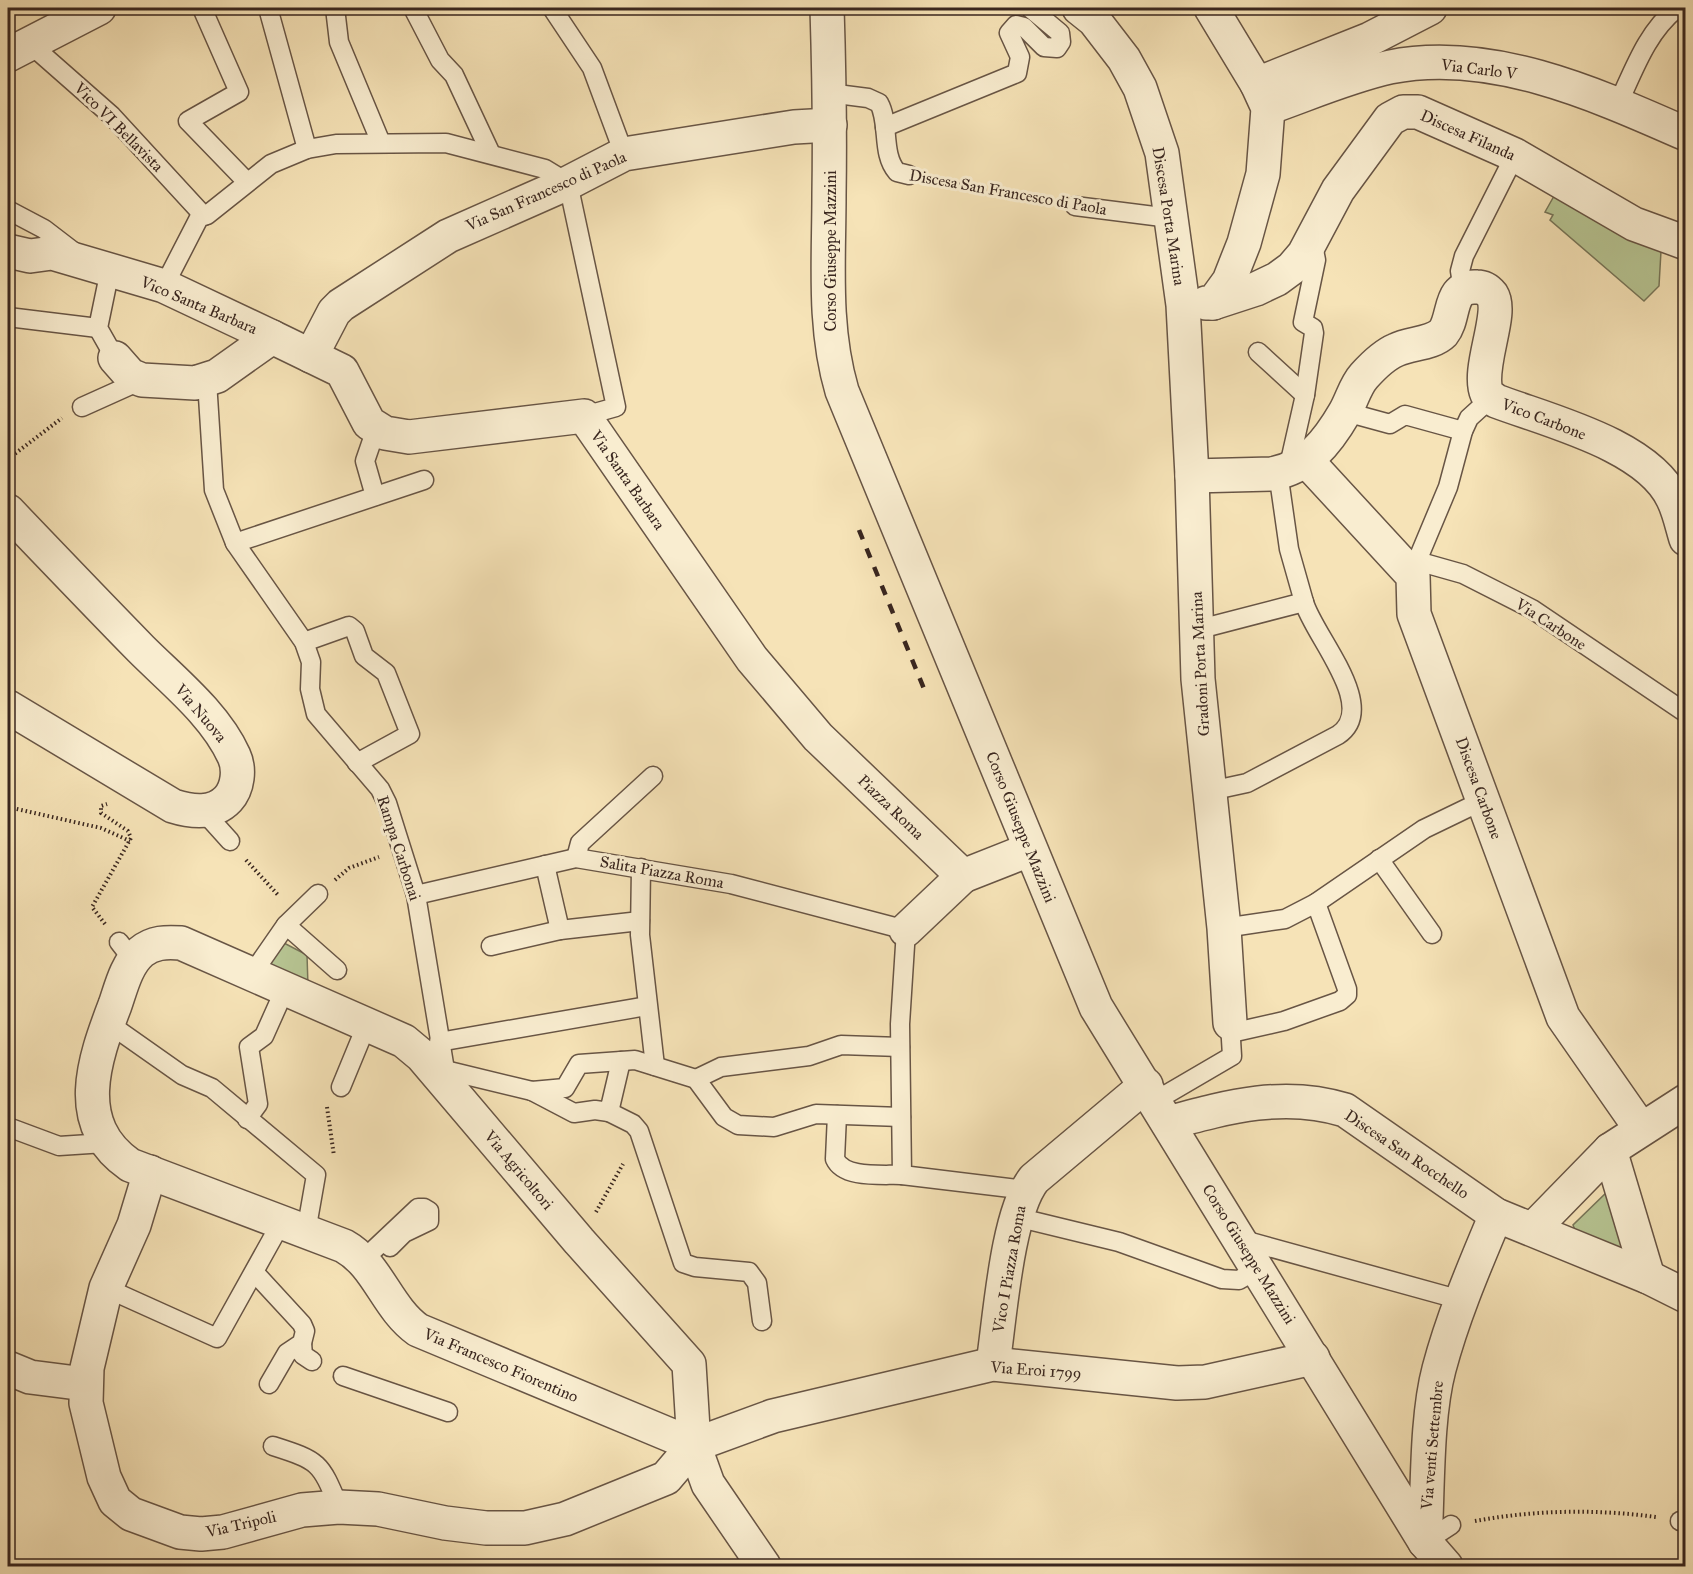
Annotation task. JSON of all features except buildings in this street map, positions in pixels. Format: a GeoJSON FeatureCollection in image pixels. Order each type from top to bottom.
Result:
{"type":"FeatureCollection","features":[{"type":"Feature","properties":{"kind":"street"},"geometry":{"type":"LineString","coordinates":[[18,49],[99,8]]}},
{"type":"Feature","properties":{"kind":"street","name":"Corso Giuseppe Mazzini"},"geometry":{"type":"LineString","coordinates":[[827,8],[830,109],[828,318],[833,360],[842,391],[1029,850],[1096,1007],[1313,1358],[1438,1533],[1446,1566]]}},
{"type":"Feature","properties":{"kind":"street","name":"Discesa Porta Marina"},"geometry":{"type":"LineString","coordinates":[[1078,8],[1094,20],[1124,59],[1140,88],[1162,153],[1170,218],[1198,304]]}},
{"type":"Feature","properties":{"kind":"street"},"geometry":{"type":"LineString","coordinates":[[1198,304],[1229,281],[1253,215],[1263,174],[1262,96],[1211,8]]}},
{"type":"Feature","properties":{"kind":"street"},"geometry":{"type":"LineString","coordinates":[[1262,96],[1430,8]]}},
{"type":"Feature","properties":{"kind":"street","name":"Via Carlo V"},"geometry":{"type":"LineString","coordinates":[[1262,96],[1391,67],[1452,63],[1523,74],[1571,87],[1686,134]]}},
{"type":"Feature","properties":{"kind":"street","name":"Via San Francesco di Paola"},"geometry":{"type":"LineString","coordinates":[[311,356],[334,312],[341,305],[448,236],[568,183],[624,154],[794,127],[830,109]]}},
{"type":"Feature","properties":{"kind":"street","name":"Discesa Filanda"},"geometry":{"type":"LineString","coordinates":[[1198,304],[1256,289],[1277,279],[1292,268],[1311,240],[1338,189],[1390,119],[1403,112],[1418,112],[1515,155],[1634,224],[1686,243]]}},
{"type":"Feature","properties":{"kind":"street","name":"Vico Santa Barbara"},"geometry":{"type":"LineString","coordinates":[[8,251],[30,256],[52,253],[164,286],[311,356]]}},
{"type":"Feature","properties":{"kind":"street","name":"Vico Carbone"},"geometry":{"type":"LineString","coordinates":[[1463,289],[1479,286],[1490,293],[1494,299],[1484,380],[1484,388],[1491,398],[1608,444],[1644,463],[1656,474],[1674,500],[1686,539]]}},
{"type":"Feature","properties":{"kind":"street"},"geometry":{"type":"LineString","coordinates":[[1192,476],[1291,468],[1317,453],[1346,412],[1362,378],[1388,354],[1441,335],[1447,326],[1454,299],[1463,289]]}},
{"type":"Feature","properties":{"kind":"street","name":"Gradoni Porta Marina"},"geometry":{"type":"LineString","coordinates":[[1198,304],[1192,476],[1198,679],[1224,928],[1230,1028]]}},
{"type":"Feature","properties":{"kind":"street"},"geometry":{"type":"LineString","coordinates":[[115,357],[130,375],[142,381],[195,383],[207,381],[273,337]]}},
{"type":"Feature","properties":{"kind":"street"},"geometry":{"type":"LineString","coordinates":[[311,356],[342,371],[364,416],[376,429]]}},
{"type":"Feature","properties":{"kind":"street","name":"Via Santa Barbara"},"geometry":{"type":"LineString","coordinates":[[376,429],[396,436],[409,437],[584,416],[752,659],[818,737]]}},
{"type":"Feature","properties":{"kind":"street","name":"Discesa Carbone"},"geometry":{"type":"LineString","coordinates":[[1291,468],[1412,565],[1415,581],[1414,614],[1563,1017],[1641,1129]]}},
{"type":"Feature","properties":{"kind":"street","name":"Via Nuova"},"geometry":{"type":"LineString","coordinates":[[8,511],[196,703],[225,740],[237,765],[236,784],[223,804],[214,809],[202,811]]}},
{"type":"Feature","properties":{"kind":"street"},"geometry":{"type":"LineString","coordinates":[[8,707],[159,800],[187,810],[202,811]]}},
{"type":"Feature","properties":{"kind":"street","name":"Piazza Roma"},"geometry":{"type":"LineString","coordinates":[[818,737],[963,876]]}},
{"type":"Feature","properties":{"kind":"street"},"geometry":{"type":"LineString","coordinates":[[906,930],[963,876],[1029,850]]}},
{"type":"Feature","properties":{"kind":"street","name":"Via Agricoltori"},"geometry":{"type":"LineString","coordinates":[[126,951],[157,944],[181,943],[367,1024],[441,1062],[579,1241],[689,1364],[694,1445],[712,1493],[764,1566]]}},
{"type":"Feature","properties":{"kind":"street"},"geometry":{"type":"LineString","coordinates":[[105,1143],[94,1110],[92,1090],[95,1061],[108,1023],[126,951]]}},
{"type":"Feature","properties":{"kind":"street","name":"Discesa San Rocchello"},"geometry":{"type":"LineString","coordinates":[[1157,1103],[1235,1105],[1264,1101],[1321,1102],[1345,1110],[1366,1122],[1496,1215],[1648,1277],[1686,1296]]}},
{"type":"Feature","properties":{"kind":"street"},"geometry":{"type":"LineString","coordinates":[[1533,1229],[1610,1150],[1686,1101]]}},
{"type":"Feature","properties":{"kind":"street","name":"Vico I Piazza Roma"},"geometry":{"type":"LineString","coordinates":[[993,1364],[1021,1203],[1034,1179],[1157,1103]]}},
{"type":"Feature","properties":{"kind":"street","name":"Via Francesco Fiorentino"},"geometry":{"type":"LineString","coordinates":[[105,1143],[130,1165],[344,1245],[377,1253],[399,1312],[418,1330],[694,1445]]}},
{"type":"Feature","properties":{"kind":"street"},"geometry":{"type":"LineString","coordinates":[[1610,1150],[1648,1277]]}},
{"type":"Feature","properties":{"kind":"street","name":"Via Tripoli"},"geometry":{"type":"LineString","coordinates":[[150,1172],[134,1225],[106,1288],[85,1384],[86,1403],[109,1491],[121,1508],[131,1514],[166,1528],[201,1534],[223,1532],[302,1510],[339,1507],[378,1509],[445,1523],[486,1528],[525,1528],[565,1519],[666,1478],[694,1445]]}},
{"type":"Feature","properties":{"kind":"street","name":"Via venti Settembre"},"geometry":{"type":"LineString","coordinates":[[1438,1533],[1435,1392],[1438,1370],[1461,1300],[1496,1215]]}},
{"type":"Feature","properties":{"kind":"street","name":"Via Eroi 1799"},"geometry":{"type":"LineString","coordinates":[[694,1445],[773,1411],[993,1364],[1177,1383],[1205,1382],[1313,1358]]}},
{"type":"Feature","properties":{"kind":"street"},"geometry":{"type":"LineString","coordinates":[[8,1368],[30,1377],[85,1384]]}},
{"type":"Feature","properties":{"kind":"lane"},"geometry":{"type":"LineString","coordinates":[[202,8],[239,92],[188,121],[247,182]]}},
{"type":"Feature","properties":{"kind":"lane"},"geometry":{"type":"LineString","coordinates":[[268,8],[307,149]]}},
{"type":"Feature","properties":{"kind":"lane"},"geometry":{"type":"LineString","coordinates":[[335,8],[339,42],[381,143]]}},
{"type":"Feature","properties":{"kind":"lane"},"geometry":{"type":"LineString","coordinates":[[413,8],[440,60],[454,75],[491,154]]}},
{"type":"Feature","properties":{"kind":"lane"},"geometry":{"type":"LineString","coordinates":[[552,8],[592,68],[624,154]]}},
{"type":"Feature","properties":{"kind":"lane"},"geometry":{"type":"LineString","coordinates":[[885,127],[1017,73],[1020,57],[1009,33],[1016,25],[1024,27],[1044,47],[1057,48],[1061,42],[1060,33],[1030,8]]}},
{"type":"Feature","properties":{"kind":"lane"},"geometry":{"type":"LineString","coordinates":[[1617,106],[1650,35],[1660,22],[1677,8]]}},
{"type":"Feature","properties":{"kind":"lane","name":"Vico VI Bellavista"},"geometry":{"type":"LineString","coordinates":[[18,49],[112,116],[204,216]]}},
{"type":"Feature","properties":{"kind":"lane","name":"Discesa San Francesco di Paola"},"geometry":{"type":"LineString","coordinates":[[830,109],[874,100],[881,107],[891,164],[897,172],[909,175]]}},
{"type":"Feature","properties":{"kind":"lane"},"geometry":{"type":"LineString","coordinates":[[164,286],[200,216],[204,216],[271,164],[307,149],[336,144],[446,143],[545,169],[568,183],[616,407],[584,416]]}},
{"type":"Feature","properties":{"kind":"lane"},"geometry":{"type":"LineString","coordinates":[[1463,289],[1460,271],[1464,256],[1515,155]]}},
{"type":"Feature","properties":{"kind":"lane","name":"Discesa San Francesco di Paola"},"geometry":{"type":"LineString","coordinates":[[1075,206],[1170,218]]}},
{"type":"Feature","properties":{"kind":"lane"},"geometry":{"type":"LineString","coordinates":[[8,210],[44,229],[101,267],[98,328],[115,357]]}},
{"type":"Feature","properties":{"kind":"lane"},"geometry":{"type":"LineString","coordinates":[[1210,791],[1247,783],[1338,735],[1348,724],[1351,700],[1343,674],[1308,617],[1289,549],[1291,468],[1314,333],[1313,328],[1303,322],[1316,260],[1311,240]]}},
{"type":"Feature","properties":{"kind":"lane"},"geometry":{"type":"LineString","coordinates":[[8,316],[98,328]]}},
{"type":"Feature","properties":{"kind":"lane"},"geometry":{"type":"LineString","coordinates":[[1258,352],[1305,395]]}},
{"type":"Feature","properties":{"kind":"lane"},"geometry":{"type":"LineString","coordinates":[[82,406],[142,381]]}},
{"type":"Feature","properties":{"kind":"lane","name":"Rampa Carbonai"},"geometry":{"type":"LineString","coordinates":[[207,381],[214,490],[235,543],[304,642],[311,662],[310,689],[313,706],[380,789],[402,847],[416,895],[441,1062]]}},
{"type":"Feature","properties":{"kind":"lane"},"geometry":{"type":"LineString","coordinates":[[1412,565],[1449,487],[1462,431],[1469,418],[1491,398]]}},
{"type":"Feature","properties":{"kind":"lane"},"geometry":{"type":"LineString","coordinates":[[1346,412],[1390,424],[1405,415],[1462,431]]}},
{"type":"Feature","properties":{"kind":"lane"},"geometry":{"type":"LineString","coordinates":[[375,496],[365,461],[376,429]]}},
{"type":"Feature","properties":{"kind":"lane"},"geometry":{"type":"LineString","coordinates":[[235,543],[424,480]]}},
{"type":"Feature","properties":{"kind":"lane","name":"Via Carbone"},"geometry":{"type":"LineString","coordinates":[[1412,565],[1463,574],[1532,609],[1686,713]]}},
{"type":"Feature","properties":{"kind":"lane"},"geometry":{"type":"LineString","coordinates":[[1196,630],[1304,602]]}},
{"type":"Feature","properties":{"kind":"lane"},"geometry":{"type":"LineString","coordinates":[[304,642],[349,626],[355,631],[364,656],[383,669],[390,682],[410,734],[357,763]]}},
{"type":"Feature","properties":{"kind":"lane"},"geometry":{"type":"LineString","coordinates":[[576,858],[580,843],[653,776]]}},
{"type":"Feature","properties":{"kind":"lane"},"geometry":{"type":"LineString","coordinates":[[1224,928],[1285,919],[1316,903],[1424,829],[1484,800]]}},
{"type":"Feature","properties":{"kind":"lane"},"geometry":{"type":"LineString","coordinates":[[202,811],[230,841]]}},
{"type":"Feature","properties":{"kind":"lane","name":"Salita Piazza Roma"},"geometry":{"type":"LineString","coordinates":[[416,895],[576,858],[731,884],[906,930]]}},
{"type":"Feature","properties":{"kind":"lane"},"geometry":{"type":"LineString","coordinates":[[1379,860],[1432,934]]}},
{"type":"Feature","properties":{"kind":"lane"},"geometry":{"type":"LineString","coordinates":[[545,865],[560,930]]}},
{"type":"Feature","properties":{"kind":"lane"},"geometry":{"type":"LineString","coordinates":[[641,868],[640,921],[655,1066]]}},
{"type":"Feature","properties":{"kind":"lane"},"geometry":{"type":"LineString","coordinates":[[252,974],[291,920],[318,894]]}},
{"type":"Feature","properties":{"kind":"lane"},"geometry":{"type":"LineString","coordinates":[[1157,1103],[1232,1056],[1230,1028],[1284,1022],[1340,1000],[1347,994],[1347,985],[1316,903]]}},
{"type":"Feature","properties":{"kind":"lane"},"geometry":{"type":"LineString","coordinates":[[291,920],[337,970]]}},
{"type":"Feature","properties":{"kind":"lane"},"geometry":{"type":"LineString","coordinates":[[491,946],[560,930],[640,921]]}},
{"type":"Feature","properties":{"kind":"lane"},"geometry":{"type":"LineString","coordinates":[[902,1175],[900,1047],[906,930]]}},
{"type":"Feature","properties":{"kind":"lane"},"geometry":{"type":"LineString","coordinates":[[247,1119],[258,1104],[249,1047],[264,1036],[285,989]]}},
{"type":"Feature","properties":{"kind":"lane"},"geometry":{"type":"LineString","coordinates":[[441,1062],[647,1006]]}},
{"type":"Feature","properties":{"kind":"lane"},"geometry":{"type":"LineString","coordinates":[[106,1288],[217,1338],[255,1273],[294,1227],[316,1175],[212,1088],[182,1075],[108,1023]]}},
{"type":"Feature","properties":{"kind":"lane"},"geometry":{"type":"LineString","coordinates":[[341,1088],[367,1024]]}},
{"type":"Feature","properties":{"kind":"lane"},"geometry":{"type":"LineString","coordinates":[[696,1079],[716,1068],[809,1056],[840,1045],[900,1047]]}},
{"type":"Feature","properties":{"kind":"lane"},"geometry":{"type":"LineString","coordinates":[[609,1112],[621,1060]]}},
{"type":"Feature","properties":{"kind":"lane"},"geometry":{"type":"LineString","coordinates":[[532,1091],[565,1088],[579,1064],[634,1060],[696,1079],[724,1118],[738,1125],[765,1128],[807,1115],[837,1114],[901,1118]]}},
{"type":"Feature","properties":{"kind":"lane"},"geometry":{"type":"LineString","coordinates":[[441,1062],[532,1091],[569,1112],[579,1114],[601,1110],[633,1124],[640,1134],[683,1263],[695,1267],[749,1272],[757,1283],[762,1321]]}},
{"type":"Feature","properties":{"kind":"lane"},"geometry":{"type":"LineString","coordinates":[[837,1114],[835,1159],[837,1165],[848,1171],[902,1175],[1021,1203],[1119,1242],[1222,1279],[1239,1280],[1258,1269]]}},
{"type":"Feature","properties":{"kind":"lane"},"geometry":{"type":"LineString","coordinates":[[8,1127],[59,1146],[105,1143]]}},
{"type":"Feature","properties":{"kind":"lane"},"geometry":{"type":"LineString","coordinates":[[1240,1239],[1461,1300]]}},
{"type":"Feature","properties":{"kind":"lane"},"geometry":{"type":"LineString","coordinates":[[255,1273],[305,1327],[302,1343],[303,1354],[312,1361]]}},
{"type":"Feature","properties":{"kind":"lane"},"geometry":{"type":"LineString","coordinates":[[269,1384],[287,1353],[302,1343]]}},
{"type":"Feature","properties":{"kind":"lane"},"geometry":{"type":"LineString","coordinates":[[343,1376],[448,1412]]}},
{"type":"Feature","properties":{"kind":"lane"},"geometry":{"type":"LineString","coordinates":[[273,1446],[309,1457],[325,1473],[339,1507]]}},
{"type":"Feature","properties":{"kind":"path","name":"Discesa San Francesco di Paola"},"geometry":{"type":"LineString","coordinates":[[909,175],[1075,206]]}},
{"type":"Feature","properties":{"kind":"path"},"geometry":{"type":"LineString","coordinates":[[8,459],[58,420],[82,406]]}},
{"type":"Feature","properties":{"kind":"path"},"geometry":{"type":"LineString","coordinates":[[111,805],[103,805],[100,811],[130,833],[130,841],[92,907],[126,951]]}},
{"type":"Feature","properties":{"kind":"path"},"geometry":{"type":"LineString","coordinates":[[8,807],[101,828],[130,841]]}},
{"type":"Feature","properties":{"kind":"path"},"geometry":{"type":"LineString","coordinates":[[230,841],[291,920]]}},
{"type":"Feature","properties":{"kind":"path"},"geometry":{"type":"LineString","coordinates":[[318,894],[348,868],[402,847]]}},
{"type":"Feature","properties":{"kind":"path"},"geometry":{"type":"LineString","coordinates":[[316,1175],[335,1158],[326,1099],[341,1088]]}},
{"type":"Feature","properties":{"kind":"path"},"geometry":{"type":"LineString","coordinates":[[579,1241],[640,1134]]}},
{"type":"Feature","properties":{"kind":"path"},"geometry":{"type":"LineString","coordinates":[[1438,1533],[1503,1516],[1560,1513],[1626,1513],[1683,1521]]}},
{"type":"Feature","properties":{"kind":"green space"},"geometry":{"type":"Polygon","coordinates":[[[1558,189],[1661,251],[1659,286],[1644,301],[1550,220],[1553,215],[1545,212],[1558,189]]]}},
{"type":"Feature","properties":{"kind":"green space"},"geometry":{"type":"Polygon","coordinates":[[[284,943],[307,955],[308,986],[266,968],[284,943]]]}},
{"type":"Feature","properties":{"kind":"green space"},"geometry":{"type":"Polygon","coordinates":[[[1607,1192],[1625,1253],[1575,1230],[1573,1225],[1607,1192]]]}},
{"type":"Feature","properties":{"kind":"railway"},"geometry":{"type":"LineString","coordinates":[[859,530],[927,696]]}}]}
